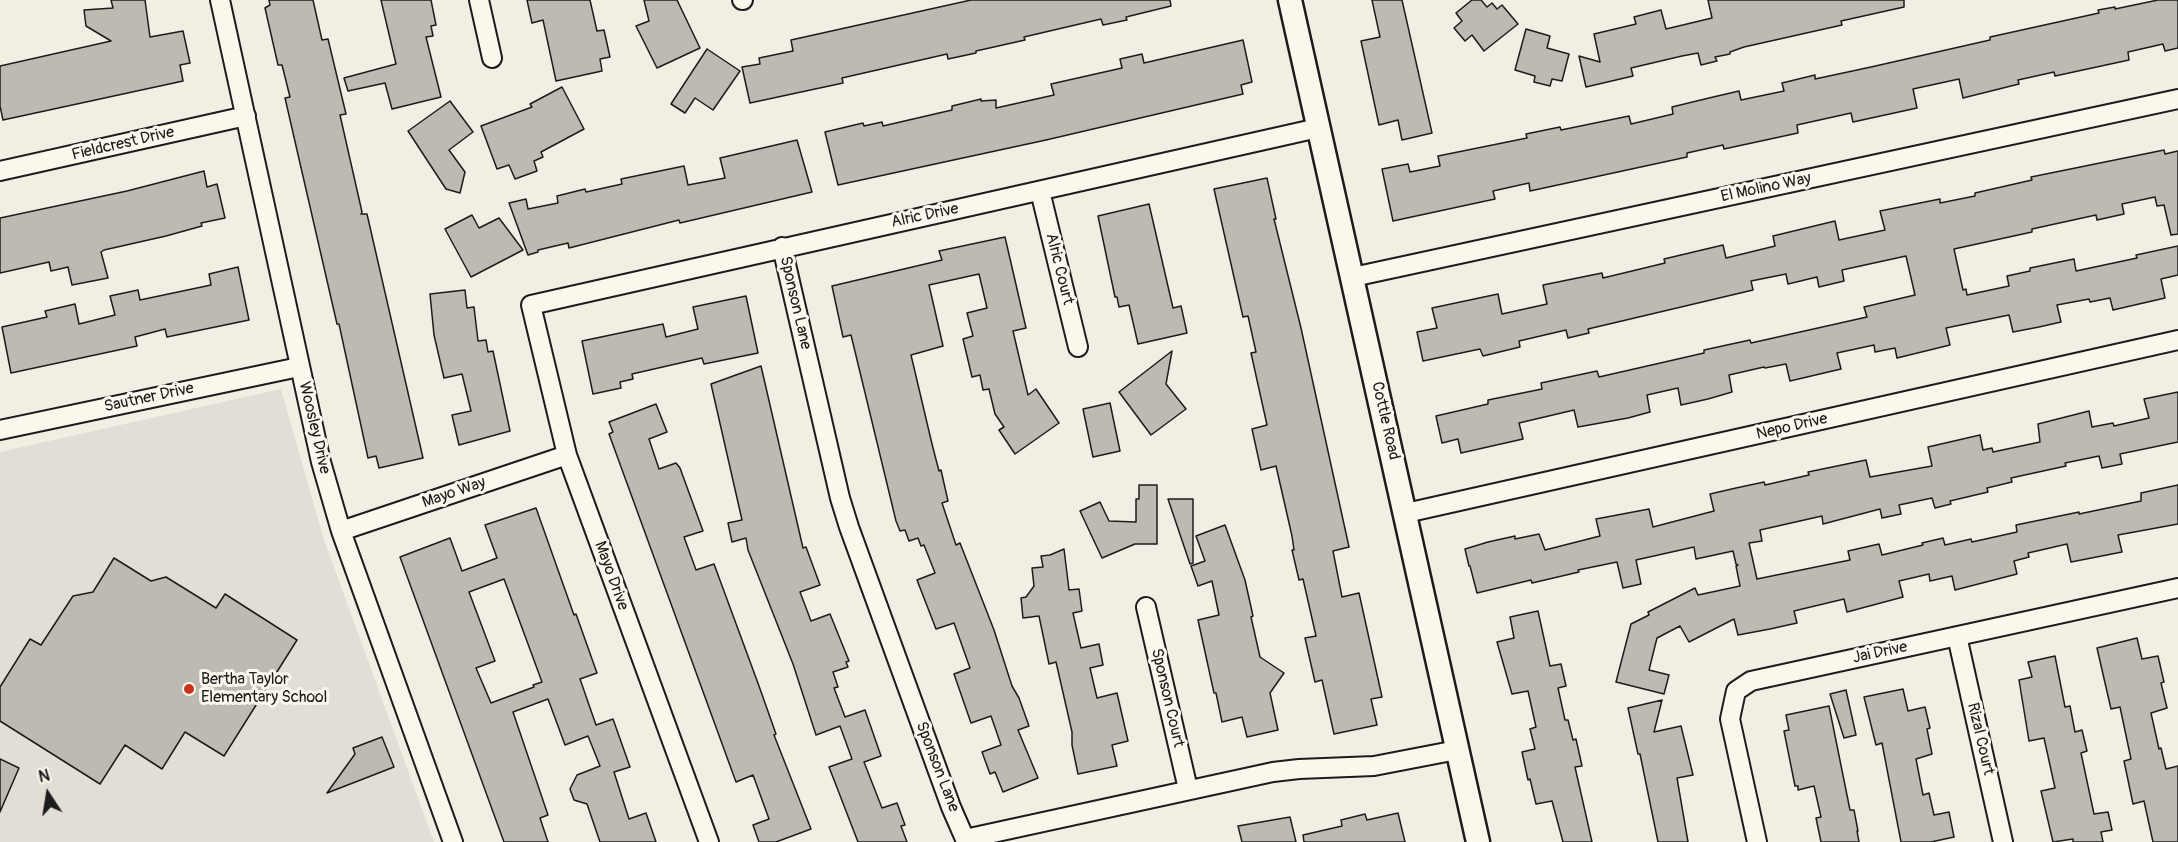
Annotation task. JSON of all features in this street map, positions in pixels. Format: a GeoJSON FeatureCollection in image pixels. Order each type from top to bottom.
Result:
{"type":"FeatureCollection","features":[{"type":"Feature","properties":{"kind":"street","name":"Woosley Drive"},"geometry":{"type":"LineString","coordinates":[[220,0],[321,462],[341,531],[453,842]]}},
{"type":"Feature","properties":{"kind":"street"},"geometry":{"type":"LineString","coordinates":[[479,0],[492,58]]}},
{"type":"Feature","properties":{"kind":"street","name":"Cottle Road"},"geometry":{"type":"LineString","coordinates":[[1290,0],[1478,842]]}},
{"type":"Feature","properties":{"kind":"street","name":"El Molino Way"},"geometry":{"type":"LineString","coordinates":[[1353,277],[2178,99]]}},
{"type":"Feature","properties":{"kind":"street","name":"Fieldcrest Drive"},"geometry":{"type":"LineString","coordinates":[[0,171],[246,116]]}},
{"type":"Feature","properties":{"kind":"street","name":"Alric Drive"},"geometry":{"type":"LineString","coordinates":[[531,305],[1318,128]]}},
{"type":"Feature","properties":{"kind":"street","name":"Alric Court"},"geometry":{"type":"LineString","coordinates":[[1040,191],[1078,347]]}},
{"type":"Feature","properties":{"kind":"street","name":"Sponson Lane"},"geometry":{"type":"LineString","coordinates":[[782,248],[840,498],[951,807],[965,839],[1273,772],[1374,766],[1457,750]]}},
{"type":"Feature","properties":{"kind":"street","name":"Mayo Drive"},"geometry":{"type":"LineString","coordinates":[[531,305],[567,455],[709,842]]}},
{"type":"Feature","properties":{"kind":"street","name":"Nepo Drive"},"geometry":{"type":"LineString","coordinates":[[1406,513],[2178,340]]}},
{"type":"Feature","properties":{"kind":"street","name":"Sautner Drive"},"geometry":{"type":"LineString","coordinates":[[0,430],[299,367]]}},
{"type":"Feature","properties":{"kind":"street","name":"Mayo Way"},"geometry":{"type":"LineString","coordinates":[[341,531],[567,455]]}},
{"type":"Feature","properties":{"kind":"street","name":"Jai Drive"},"geometry":{"type":"LineString","coordinates":[[1757,842],[1730,719],[1736,691],[1751,681],[2178,588]]}},
{"type":"Feature","properties":{"kind":"street","name":"Sponson Court"},"geometry":{"type":"LineString","coordinates":[[1146,607],[1188,789]]}},
{"type":"Feature","properties":{"kind":"street","name":"Rizal Court"},"geometry":{"type":"LineString","coordinates":[[1957,636],[2003,842]]}},
{"type":"Feature","properties":{"kind":"shaded area","name":"Bertha Taylor Elementary School"},"geometry":{"type":"Polygon","coordinates":[[[281,389],[323,537],[434,842],[0,842],[0,452],[281,389]]]}},
{"type":"Feature","properties":{"kind":"building"},"geometry":{"type":"Polygon","coordinates":[[[111,0],[145,0],[150,37],[183,31],[190,63],[180,65],[183,81],[3,120],[0,106],[0,66],[111,41],[86,26],[84,10],[113,8],[111,0]]]}},
{"type":"Feature","properties":{"kind":"building"},"geometry":{"type":"Polygon","coordinates":[[[269,0],[313,0],[322,40],[328,39],[346,114],[340,115],[361,214],[367,214],[423,458],[379,468],[376,456],[368,458],[339,324],[337,324],[285,98],[290,97],[282,65],[278,65],[265,8],[270,5],[269,0]]]}},
{"type":"Feature","properties":{"kind":"building"},"geometry":{"type":"Polygon","coordinates":[[[381,0],[431,0],[436,25],[431,26],[433,36],[426,37],[441,97],[392,109],[385,83],[348,91],[344,78],[396,64],[381,0]]]}},
{"type":"Feature","properties":{"kind":"building"},"geometry":{"type":"Polygon","coordinates":[[[527,0],[590,0],[597,31],[604,30],[610,57],[600,59],[602,71],[556,81],[543,20],[532,23],[527,0]]]}},
{"type":"Feature","properties":{"kind":"building"},"geometry":{"type":"Polygon","coordinates":[[[644,0],[677,0],[700,48],[657,68],[636,26],[649,21],[644,0]]]}},
{"type":"Feature","properties":{"kind":"building"},"geometry":{"type":"Polygon","coordinates":[[[971,0],[1170,0],[1171,6],[1126,17],[1127,20],[1103,25],[1101,19],[1024,37],[1025,40],[976,51],[976,53],[948,59],[947,54],[842,78],[843,83],[750,103],[742,67],[760,64],[759,58],[793,51],[791,40],[971,0]]]}},
{"type":"Feature","properties":{"kind":"building"},"geometry":{"type":"Polygon","coordinates":[[[1372,0],[1402,0],[1432,133],[1402,140],[1398,120],[1379,125],[1361,41],[1380,37],[1372,0]]]}},
{"type":"Feature","properties":{"kind":"building"},"geometry":{"type":"Polygon","coordinates":[[[1472,0],[1481,0],[1487,7],[1492,3],[1497,9],[1502,5],[1518,24],[1484,51],[1472,35],[1465,41],[1454,28],[1462,21],[1456,13],[1472,0]]]}},
{"type":"Feature","properties":{"kind":"building"},"geometry":{"type":"Polygon","coordinates":[[[1708,0],[1904,0],[1904,7],[1841,21],[1842,25],[1744,47],[1730,54],[1715,57],[1717,61],[1701,65],[1698,53],[1631,68],[1633,76],[1586,87],[1579,56],[1600,62],[1594,34],[1636,24],[1634,17],[1661,10],[1666,29],[1712,18],[1708,0]]]}},
{"type":"Feature","properties":{"kind":"building"},"geometry":{"type":"Polygon","coordinates":[[[2158,0],[2178,0],[2178,48],[2165,51],[2163,44],[2128,52],[2129,60],[2055,76],[2054,72],[2018,80],[2019,84],[1963,98],[1959,79],[1913,89],[1917,108],[1853,122],[1851,113],[1797,125],[1798,133],[1724,149],[1723,145],[1687,153],[1687,157],[1530,191],[1529,183],[1493,191],[1495,199],[1393,221],[1382,169],[1408,164],[1410,172],[1440,166],[1438,156],[1527,138],[1526,134],[1560,127],[1561,130],[1629,116],[1631,124],[1673,114],[1672,107],[1709,98],[1739,91],[1741,100],[1784,91],[1782,83],[1815,75],[1815,79],[1871,67],[2099,13],[2098,10],[2115,7],[2115,9],[2158,0]]]}},
{"type":"Feature","properties":{"kind":"building"},"geometry":{"type":"Polygon","coordinates":[[[1526,29],[1550,36],[1547,48],[1569,54],[1562,81],[1552,79],[1550,86],[1534,82],[1535,76],[1515,70],[1526,29]]]}},
{"type":"Feature","properties":{"kind":"building"},"geometry":{"type":"Polygon","coordinates":[[[1243,40],[1252,82],[1241,85],[1243,94],[838,185],[825,132],[863,123],[864,126],[882,122],[883,126],[952,110],[952,106],[981,99],[981,101],[996,100],[996,108],[1054,95],[1051,84],[1122,68],[1120,59],[1142,54],[1144,63],[1243,40]]]}},
{"type":"Feature","properties":{"kind":"building"},"geometry":{"type":"Polygon","coordinates":[[[707,49],[740,71],[713,110],[695,98],[685,113],[671,104],[707,49]]]}},
{"type":"Feature","properties":{"kind":"building"},"geometry":{"type":"Polygon","coordinates":[[[562,87],[584,129],[541,152],[543,157],[534,161],[537,171],[515,179],[509,165],[497,169],[481,126],[532,107],[530,104],[562,87]]]}},
{"type":"Feature","properties":{"kind":"building"},"geometry":{"type":"Polygon","coordinates":[[[450,101],[473,132],[449,150],[465,172],[460,193],[446,189],[408,131],[450,101]]]}},
{"type":"Feature","properties":{"kind":"building"},"geometry":{"type":"Polygon","coordinates":[[[797,140],[812,192],[680,223],[679,220],[569,248],[568,243],[538,250],[528,255],[509,203],[526,199],[528,209],[558,203],[557,196],[585,189],[586,192],[622,184],[621,179],[684,166],[688,185],[725,178],[720,158],[797,140]]]}},
{"type":"Feature","properties":{"kind":"building"},"geometry":{"type":"Polygon","coordinates":[[[2164,150],[2165,154],[2178,151],[2178,234],[2171,235],[2164,205],[2157,206],[2155,197],[2122,204],[2124,214],[2097,220],[2096,215],[1954,249],[1963,290],[1966,289],[1967,295],[2009,286],[2007,276],[2030,271],[2030,268],[2074,259],[2076,271],[2137,258],[2136,255],[2178,246],[2178,275],[2161,279],[2165,298],[2113,310],[2110,298],[2057,305],[2061,322],[2039,327],[2013,332],[2009,315],[1946,328],[1950,345],[1897,358],[1895,348],[1875,352],[1874,345],[1837,353],[1841,369],[1790,381],[1786,364],[1729,375],[1732,392],[1708,399],[1681,405],[1678,388],[1647,395],[1650,412],[1628,418],[1578,427],[1574,410],[1519,423],[1523,439],[1461,453],[1458,439],[1442,443],[1436,416],[1488,404],[1488,400],[1542,389],[1541,383],[1597,371],[1599,377],[1704,353],[1704,350],[1750,340],[1751,343],[1867,317],[1864,307],[1915,295],[1906,256],[1842,270],[1844,281],[1819,287],[1817,277],[1788,284],[1786,274],[1751,281],[1753,290],[1588,329],[1589,333],[1568,338],[1566,330],[1519,341],[1520,347],[1483,356],[1480,349],[1423,361],[1417,332],[1437,328],[1432,308],[1498,294],[1502,314],[1547,304],[1543,285],[1602,273],[1603,278],[1665,263],[1664,259],[1723,245],[1726,258],[1775,246],[1773,236],[1835,221],[1839,240],[1885,230],[1880,211],[1940,199],[1940,203],[1975,196],[1975,193],[2032,180],[2031,177],[2164,150]]]}},
{"type":"Feature","properties":{"kind":"building"},"geometry":{"type":"Polygon","coordinates":[[[204,171],[207,187],[217,184],[225,218],[201,223],[202,226],[166,236],[104,250],[101,252],[108,278],[72,285],[68,267],[51,271],[49,262],[0,273],[0,218],[127,191],[204,171]]]}},
{"type":"Feature","properties":{"kind":"building"},"geometry":{"type":"Polygon","coordinates":[[[1267,178],[1276,219],[1274,219],[1301,328],[1349,547],[1333,551],[1342,597],[1359,593],[1382,697],[1371,699],[1377,725],[1334,734],[1322,680],[1315,682],[1305,638],[1316,636],[1303,579],[1299,580],[1292,550],[1294,550],[1292,536],[1276,466],[1261,470],[1252,429],[1267,425],[1251,353],[1256,352],[1248,316],[1243,317],[1214,189],[1267,178]]]}},
{"type":"Feature","properties":{"kind":"building"},"geometry":{"type":"Polygon","coordinates":[[[1149,204],[1173,308],[1181,306],[1187,333],[1138,344],[1129,305],[1119,307],[1117,297],[1115,297],[1098,216],[1149,204]]]}},
{"type":"Feature","properties":{"kind":"building"},"geometry":{"type":"Polygon","coordinates":[[[472,215],[479,228],[499,218],[523,250],[471,277],[445,229],[472,215]]]}},
{"type":"Feature","properties":{"kind":"building"},"geometry":{"type":"Polygon","coordinates":[[[1005,237],[1026,328],[1013,331],[1028,395],[1036,389],[1059,423],[1015,454],[999,430],[1004,427],[995,414],[989,389],[983,390],[980,375],[972,377],[963,339],[973,336],[967,313],[987,308],[979,274],[929,285],[943,346],[911,355],[948,501],[942,503],[956,545],[960,543],[994,630],[1012,686],[1029,726],[1018,730],[1038,778],[1003,792],[995,772],[990,774],[982,752],[1001,745],[991,716],[971,723],[954,674],[970,668],[954,623],[936,629],[917,580],[935,573],[924,545],[921,546],[918,538],[909,541],[905,530],[900,531],[896,521],[851,335],[843,337],[832,286],[942,260],[939,251],[1005,237]]]}},
{"type":"Feature","properties":{"kind":"building"},"geometry":{"type":"Polygon","coordinates":[[[238,267],[249,320],[167,337],[165,329],[135,337],[137,346],[11,373],[2,327],[47,317],[45,311],[75,304],[79,324],[115,315],[110,296],[138,290],[140,300],[211,285],[209,274],[238,267]]]}},
{"type":"Feature","properties":{"kind":"building"},"geometry":{"type":"Polygon","coordinates":[[[465,290],[467,308],[474,307],[478,341],[486,340],[488,352],[493,351],[510,431],[459,445],[452,415],[471,411],[462,374],[444,378],[434,335],[430,294],[465,290]]]}},
{"type":"Feature","properties":{"kind":"building"},"geometry":{"type":"Polygon","coordinates":[[[746,296],[758,353],[704,364],[702,358],[632,374],[633,379],[620,382],[621,388],[593,394],[582,341],[663,324],[666,337],[698,329],[693,307],[746,296]]]}},
{"type":"Feature","properties":{"kind":"building"},"geometry":{"type":"Polygon","coordinates":[[[1172,351],[1166,384],[1186,409],[1151,435],[1119,392],[1172,351]]]}},
{"type":"Feature","properties":{"kind":"building"},"geometry":{"type":"Polygon","coordinates":[[[761,366],[803,548],[806,547],[820,585],[800,592],[811,621],[830,614],[849,661],[846,662],[848,667],[833,672],[838,687],[834,688],[845,717],[865,710],[881,756],[864,762],[882,808],[897,803],[905,825],[901,826],[907,842],[858,842],[829,767],[852,759],[840,726],[816,735],[793,664],[748,550],[746,538],[732,542],[728,523],[742,520],[711,384],[761,366]]]}},
{"type":"Feature","properties":{"kind":"building"},"geometry":{"type":"Polygon","coordinates":[[[2178,392],[2178,442],[2120,454],[2122,464],[2102,468],[2099,456],[2065,463],[2066,466],[2011,478],[2012,482],[1987,488],[1988,492],[1950,501],[1951,504],[1935,508],[1932,498],[1899,505],[1901,514],[1882,518],[1880,509],[1823,524],[1822,516],[1760,530],[1762,541],[1749,543],[1757,579],[1850,560],[1848,551],[1879,544],[1882,555],[1943,538],[1945,545],[1971,539],[1972,542],[2017,532],[2016,525],[2141,501],[2141,493],[2178,485],[2178,524],[2118,535],[2122,552],[2071,562],[2067,544],[2028,553],[2029,557],[2014,561],[2017,574],[1955,590],[1952,576],[1930,581],[1929,574],[1899,581],[1903,597],[1847,612],[1844,599],[1794,611],[1797,623],[1770,629],[1738,635],[1734,619],[1689,642],[1680,626],[1657,638],[1649,670],[1669,675],[1664,694],[1616,682],[1631,624],[1649,615],[1648,612],[1695,588],[1698,595],[1740,586],[1736,566],[1738,565],[1733,551],[1696,559],[1694,547],[1636,560],[1641,584],[1623,588],[1617,562],[1532,583],[1531,580],[1477,593],[1465,549],[1515,536],[1515,539],[1539,534],[1545,550],[1600,536],[1596,519],[1649,509],[1653,527],[1714,511],[1710,494],[1764,482],[1765,485],[1809,475],[1808,472],[1866,460],[1870,477],[1932,466],[1928,447],[1980,435],[1983,450],[1992,448],[1993,452],[2040,442],[2038,424],[2089,411],[2092,427],[2113,423],[2114,426],[2149,418],[2144,399],[2178,392]]]}},
{"type":"Feature","properties":{"kind":"building"},"geometry":{"type":"Polygon","coordinates":[[[1110,403],[1120,451],[1093,457],[1083,409],[1110,403]]]}},
{"type":"Feature","properties":{"kind":"building"},"geometry":{"type":"Polygon","coordinates":[[[656,404],[667,432],[649,439],[659,469],[676,463],[680,468],[703,531],[684,537],[696,570],[714,564],[776,734],[774,735],[811,829],[776,842],[759,842],[753,825],[769,819],[753,775],[736,782],[609,434],[613,432],[609,422],[656,404]]]}},
{"type":"Feature","properties":{"kind":"building"},"geometry":{"type":"Polygon","coordinates":[[[1139,485],[1157,485],[1157,544],[1135,544],[1102,558],[1080,511],[1100,502],[1109,521],[1136,522],[1136,499],[1139,499],[1139,485]]]}},
{"type":"Feature","properties":{"kind":"building"},"geometry":{"type":"Polygon","coordinates":[[[1168,499],[1193,499],[1193,563],[1190,564],[1168,499]]]}},
{"type":"Feature","properties":{"kind":"building"},"geometry":{"type":"Polygon","coordinates":[[[536,508],[597,673],[580,679],[596,725],[613,719],[630,767],[614,772],[629,819],[646,813],[656,842],[600,842],[587,804],[574,800],[570,789],[577,775],[600,766],[588,736],[565,745],[548,699],[513,712],[548,815],[540,818],[548,842],[504,842],[400,557],[450,538],[462,571],[497,558],[485,525],[536,508]],[[504,579],[469,592],[495,661],[476,668],[491,703],[542,682],[504,579]]]}},
{"type":"Feature","properties":{"kind":"building"},"geometry":{"type":"Polygon","coordinates":[[[1225,525],[1245,580],[1260,657],[1284,673],[1270,693],[1278,730],[1247,737],[1242,717],[1222,722],[1198,620],[1219,615],[1212,581],[1198,586],[1191,566],[1205,561],[1196,536],[1225,525]]]}},
{"type":"Feature","properties":{"kind":"building"},"geometry":{"type":"Polygon","coordinates":[[[1064,549],[1069,590],[1079,589],[1082,611],[1073,613],[1081,648],[1099,644],[1103,665],[1090,668],[1097,698],[1117,693],[1128,741],[1112,745],[1117,766],[1078,774],[1072,745],[1072,732],[1056,662],[1049,664],[1039,616],[1023,618],[1021,598],[1026,597],[1034,586],[1032,568],[1043,567],[1041,556],[1064,549]]]}},
{"type":"Feature","properties":{"kind":"building"},"geometry":{"type":"Polygon","coordinates":[[[114,558],[151,581],[166,577],[216,608],[225,594],[297,640],[224,756],[185,732],[162,769],[125,745],[100,784],[0,721],[0,687],[30,639],[41,645],[73,596],[93,592],[114,558]]]}},
{"type":"Feature","properties":{"kind":"building"},"geometry":{"type":"Polygon","coordinates":[[[1538,611],[1550,666],[1561,664],[1566,686],[1558,688],[1565,720],[1568,720],[1573,740],[1576,739],[1582,766],[1575,767],[1592,842],[1563,842],[1552,801],[1536,804],[1530,779],[1528,780],[1522,752],[1535,749],[1530,729],[1536,727],[1528,691],[1512,694],[1497,642],[1514,638],[1510,617],[1538,611]]]}},
{"type":"Feature","properties":{"kind":"building"},"geometry":{"type":"Polygon","coordinates":[[[2137,638],[2142,659],[2158,656],[2164,682],[2161,683],[2167,708],[2151,713],[2166,769],[2178,766],[2178,842],[2153,842],[2144,801],[2133,804],[2124,761],[2131,759],[2120,707],[2111,709],[2097,648],[2137,638]]]}},
{"type":"Feature","properties":{"kind":"building"},"geometry":{"type":"Polygon","coordinates":[[[2055,656],[2065,707],[2070,706],[2075,732],[2082,730],[2087,751],[2081,753],[2094,814],[2108,812],[2112,830],[2101,832],[2103,842],[2073,842],[2073,839],[2053,842],[2041,791],[2055,788],[2044,738],[2029,741],[2019,680],[2032,677],[2028,662],[2055,656]]]}},
{"type":"Feature","properties":{"kind":"building"},"geometry":{"type":"Polygon","coordinates":[[[1903,689],[1908,711],[1925,707],[1930,728],[1927,729],[1932,754],[1916,759],[1923,795],[1929,793],[1934,815],[1949,812],[1954,837],[1931,842],[1901,842],[1882,743],[1876,745],[1864,697],[1903,689]]]}},
{"type":"Feature","properties":{"kind":"building"},"geometry":{"type":"Polygon","coordinates":[[[1846,690],[1856,735],[1844,738],[1830,694],[1846,690]]]}},
{"type":"Feature","properties":{"kind":"building"},"geometry":{"type":"Polygon","coordinates":[[[1662,700],[1654,732],[1681,726],[1693,775],[1677,778],[1688,842],[1658,842],[1628,708],[1662,700]]]}},
{"type":"Feature","properties":{"kind":"building"},"geometry":{"type":"Polygon","coordinates":[[[1829,706],[1850,810],[1854,810],[1859,842],[1821,842],[1816,818],[1821,817],[1814,786],[1798,790],[1798,786],[1795,786],[1784,731],[1789,730],[1786,715],[1829,706]]]}},
{"type":"Feature","properties":{"kind":"building"},"geometry":{"type":"Polygon","coordinates":[[[382,737],[394,767],[327,793],[355,754],[353,748],[382,737]]]}},
{"type":"Feature","properties":{"kind":"building"},"geometry":{"type":"Polygon","coordinates":[[[0,759],[19,768],[0,812],[0,759]]]}},
{"type":"Feature","properties":{"kind":"building"},"geometry":{"type":"Polygon","coordinates":[[[1398,813],[1405,842],[1304,842],[1303,835],[1342,826],[1341,820],[1365,814],[1367,820],[1398,813]]]}},
{"type":"Feature","properties":{"kind":"building"},"geometry":{"type":"Polygon","coordinates":[[[1290,817],[1296,842],[1242,842],[1238,826],[1290,817]]]}},
{"type":"Feature","properties":{"kind":"place","name":"Bertha Taylor Elementary School"},"geometry":{"type":"Point","coordinates":[189,689]}}]}
